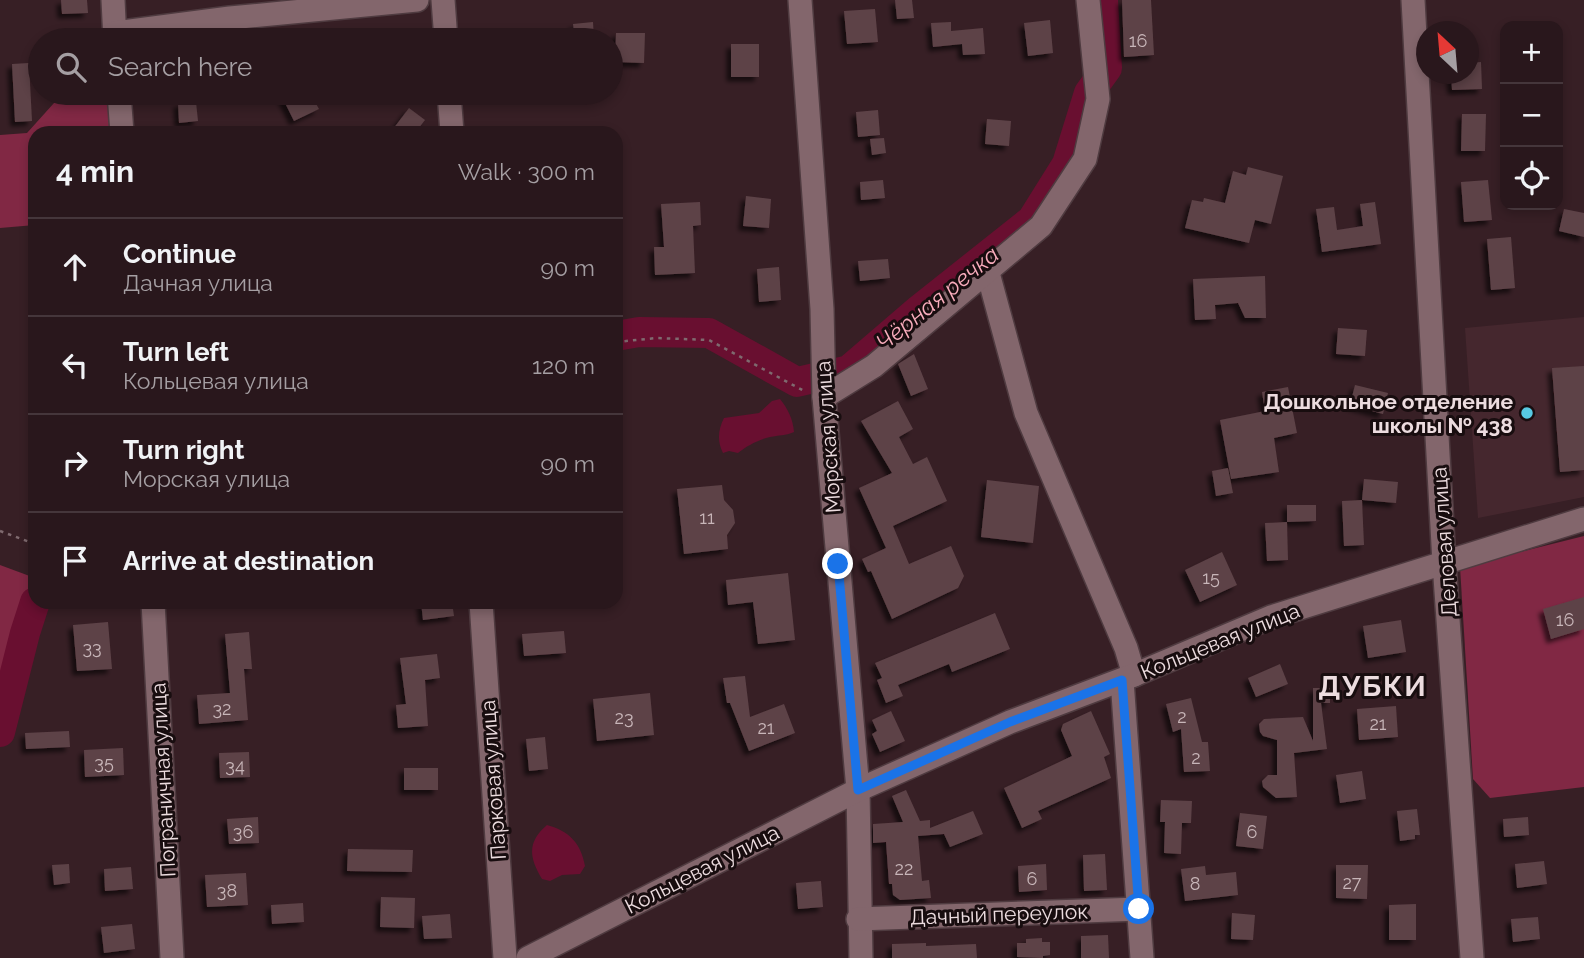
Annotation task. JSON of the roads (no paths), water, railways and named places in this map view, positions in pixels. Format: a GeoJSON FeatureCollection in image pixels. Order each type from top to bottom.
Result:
{"type":"FeatureCollection","features":[{"type":"Feature","properties":{"kind":"street"},"geometry":{"type":"LineString","coordinates":[[113,0],[115,28]]}},
{"type":"Feature","properties":{"kind":"street"},"geometry":{"type":"LineString","coordinates":[[152,28],[229,9],[417,0]]}},
{"type":"Feature","properties":{"kind":"street"},"geometry":{"type":"LineString","coordinates":[[443,0],[445,28]]}},
{"type":"Feature","properties":{"kind":"street","name":"Морская улица"},"geometry":{"type":"LineString","coordinates":[[800,0],[822,309],[824,394],[858,790],[861,958]]}},
{"type":"Feature","properties":{"kind":"street"},"geometry":{"type":"LineString","coordinates":[[824,394],[874,366],[1041,226],[1085,159],[1098,99],[1088,0]]}},
{"type":"Feature","properties":{"kind":"street","name":"Деловая улица"},"geometry":{"type":"LineString","coordinates":[[1413,0],[1444,563],[1472,958]]}},
{"type":"Feature","properties":{"kind":"street"},"geometry":{"type":"LineString","coordinates":[[120,105],[121,126]]}},
{"type":"Feature","properties":{"kind":"street"},"geometry":{"type":"LineString","coordinates":[[450,105],[451,126]]}},
{"type":"Feature","properties":{"kind":"street"},"geometry":{"type":"LineString","coordinates":[[988,273],[1026,413],[1126,648],[1142,958]]}},
{"type":"Feature","properties":{"kind":"street","name":"Кольцевая улица"},"geometry":{"type":"LineString","coordinates":[[528,958],[858,790],[1010,722],[1128,678],[1271,617],[1584,519]]}},
{"type":"Feature","properties":{"kind":"street","name":"Пограничная улица"},"geometry":{"type":"LineString","coordinates":[[153,609],[172,958]]}},
{"type":"Feature","properties":{"kind":"street","name":"Парковая улица"},"geometry":{"type":"LineString","coordinates":[[481,609],[505,958]]}},
{"type":"Feature","properties":{"kind":"street","name":"Дачный переулок"},"geometry":{"type":"LineString","coordinates":[[859,919],[1139,909]]}},
{"type":"Feature","properties":{"kind":"waterway","name":"Чёрная речка"},"geometry":{"type":"LineString","coordinates":[[623,335],[639,332],[709,333],[797,382],[849,370],[920,309],[1032,220],[1067,164],[1089,93],[1107,68],[1103,0]]}},
{"type":"Feature","properties":{"kind":"waterway","name":"Чёрная речка"},"geometry":{"type":"LineString","coordinates":[[0,732],[33,609]]}},
{"type":"Feature","properties":{"kind":"place","name":"Дошкольное отделение школы № 438"},"geometry":{"type":"Point","coordinates":[1527,413]}},
{"type":"Feature","properties":{"kind":"district","name":"ДУБКИ"},"geometry":{"type":"Point","coordinates":[1373,686]}}]}
